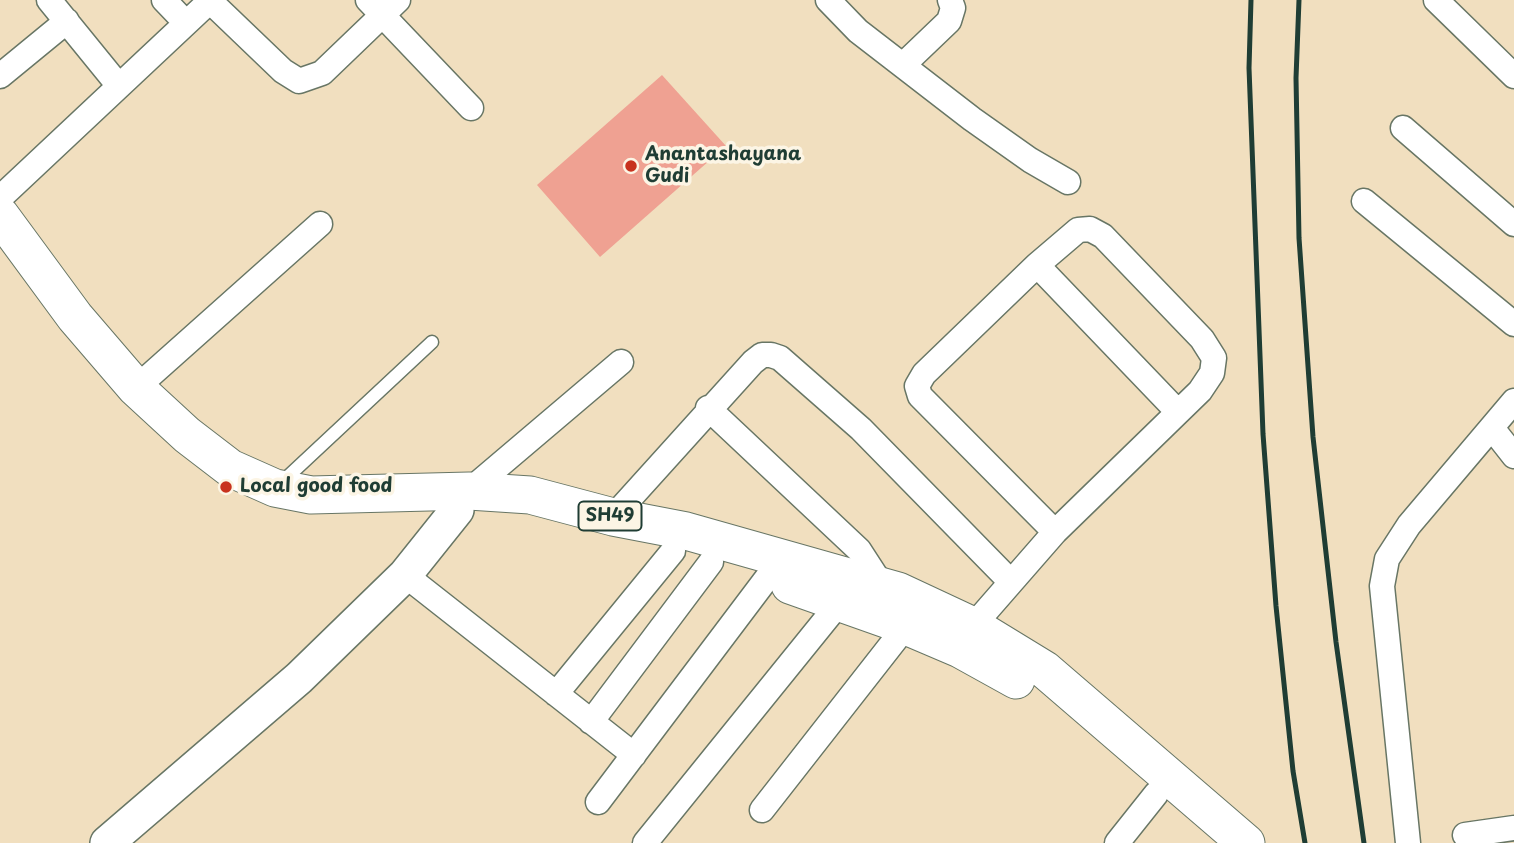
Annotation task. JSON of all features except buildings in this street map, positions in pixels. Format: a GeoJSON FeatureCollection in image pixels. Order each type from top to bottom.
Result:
{"type":"FeatureCollection","features":[{"type":"Feature","properties":{"kind":"main road","name":"SH49"},"geometry":{"type":"LineString","coordinates":[[0,215],[75,317],[136,388],[187,435],[230,468],[275,488],[311,495],[463,500],[496,513],[673,551],[766,578],[906,626],[960,649],[1010,676],[1074,722],[1210,843]]}},
{"type":"Feature","properties":{"kind":"main road","name":"SH49"},"geometry":{"type":"LineString","coordinates":[[0,254],[117,402],[150,436],[186,465],[267,503],[321,513],[530,495],[613,517],[686,531],[883,587],[973,625],[1045,670],[1246,843]]}},
{"type":"Feature","properties":{"kind":"street"},"geometry":{"type":"LineString","coordinates":[[49,0],[119,86]]}},
{"type":"Feature","properties":{"kind":"street"},"geometry":{"type":"LineString","coordinates":[[164,0],[186,23]]}},
{"type":"Feature","properties":{"kind":"street"},"geometry":{"type":"LineString","coordinates":[[0,198],[210,0],[283,71],[299,81],[322,73],[383,5],[471,108]]}},
{"type":"Feature","properties":{"kind":"street"},"geometry":{"type":"LineString","coordinates":[[828,0],[858,31],[903,65],[1030,160],[1069,182]]}},
{"type":"Feature","properties":{"kind":"street"},"geometry":{"type":"LineString","coordinates":[[903,65],[949,21],[953,8],[950,0]]}},
{"type":"Feature","properties":{"kind":"street"},"geometry":{"type":"LineString","coordinates":[[1436,0],[1514,76]]}},
{"type":"Feature","properties":{"kind":"street"},"geometry":{"type":"LineString","coordinates":[[0,76],[66,21]]}},
{"type":"Feature","properties":{"kind":"street"},"geometry":{"type":"LineString","coordinates":[[1403,128],[1514,224]]}},
{"type":"Feature","properties":{"kind":"street"},"geometry":{"type":"LineString","coordinates":[[1364,201],[1514,324]]}},
{"type":"Feature","properties":{"kind":"street"},"geometry":{"type":"LineString","coordinates":[[136,388],[320,224]]}},
{"type":"Feature","properties":{"kind":"street"},"geometry":{"type":"LineString","coordinates":[[973,625],[1055,532],[1178,411],[1212,373],[1214,358],[1202,339],[1112,246],[1090,229],[1078,230],[1037,265],[924,374],[917,386],[920,396],[1055,532]]}},
{"type":"Feature","properties":{"kind":"street"},"geometry":{"type":"LineString","coordinates":[[1037,265],[1178,411]]}},
{"type":"Feature","properties":{"kind":"street"},"geometry":{"type":"LineString","coordinates":[[613,517],[708,408],[762,355],[780,358],[860,429],[1010,580]]}},
{"type":"Feature","properties":{"kind":"street"},"geometry":{"type":"LineString","coordinates":[[107,843],[299,678],[405,575],[463,500],[621,362]]}},
{"type":"Feature","properties":{"kind":"street"},"geometry":{"type":"LineString","coordinates":[[1408,843],[1382,586],[1387,559],[1409,525],[1514,401]]}},
{"type":"Feature","properties":{"kind":"street"},"geometry":{"type":"LineString","coordinates":[[708,408],[859,550],[883,587]]}},
{"type":"Feature","properties":{"kind":"street"},"geometry":{"type":"LineString","coordinates":[[1492,428],[1514,456]]}},
{"type":"Feature","properties":{"kind":"street"},"geometry":{"type":"LineString","coordinates":[[556,694],[673,551]]}},
{"type":"Feature","properties":{"kind":"street"},"geometry":{"type":"LineString","coordinates":[[591,722],[711,562]]}},
{"type":"Feature","properties":{"kind":"street"},"geometry":{"type":"LineString","coordinates":[[405,575],[634,755]]}},
{"type":"Feature","properties":{"kind":"street"},"geometry":{"type":"LineString","coordinates":[[598,802],[766,578]]}},
{"type":"Feature","properties":{"kind":"street"},"geometry":{"type":"LineString","coordinates":[[645,843],[840,602]]}},
{"type":"Feature","properties":{"kind":"street"},"geometry":{"type":"LineString","coordinates":[[762,810],[906,626]]}},
{"type":"Feature","properties":{"kind":"street"},"geometry":{"type":"LineString","coordinates":[[1117,843],[1156,794]]}},
{"type":"Feature","properties":{"kind":"street"},"geometry":{"type":"LineString","coordinates":[[1465,835],[1514,828]]}},
{"type":"Feature","properties":{"kind":"lane"},"geometry":{"type":"LineString","coordinates":[[275,488],[432,342]]}},
{"type":"Feature","properties":{"kind":"railway"},"geometry":{"type":"LineString","coordinates":[[1251,0],[1249,68],[1263,434],[1276,606],[1293,771],[1305,843]]}},
{"type":"Feature","properties":{"kind":"railway"},"geometry":{"type":"LineString","coordinates":[[1299,0],[1296,78],[1299,238],[1313,437],[1336,642],[1364,843]]}},
{"type":"Feature","properties":{"kind":"place","name":"Anantashayana Gudi"},"geometry":{"type":"Point","coordinates":[631,166]}},
{"type":"Feature","properties":{"kind":"place","name":"Local good food"},"geometry":{"type":"Point","coordinates":[226,487]}}]}
